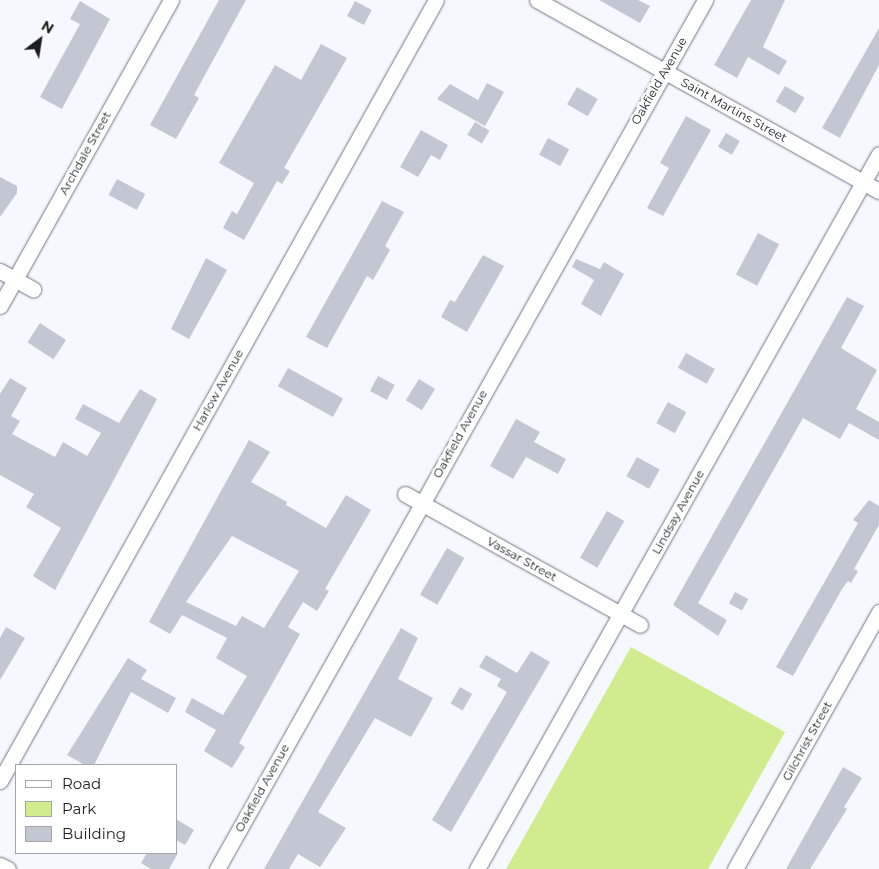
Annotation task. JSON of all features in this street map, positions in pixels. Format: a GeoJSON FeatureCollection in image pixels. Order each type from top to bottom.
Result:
{"type":"FeatureCollection","features":[{"type":"Feature","properties":{"kind":"street","name":"Archdale Street"},"geometry":{"type":"LineString","coordinates":[[0,306],[170,0]]}},
{"type":"Feature","properties":{"kind":"street","name":"Harlow Avenue"},"geometry":{"type":"LineString","coordinates":[[0,781],[436,0]]}},
{"type":"Feature","properties":{"kind":"street","name":"Saint Martins Street"},"geometry":{"type":"LineString","coordinates":[[538,0],[879,191]]}},
{"type":"Feature","properties":{"kind":"street","name":"Oakfield Avenue"},"geometry":{"type":"LineString","coordinates":[[217,869],[705,0]]}},
{"type":"Feature","properties":{"kind":"street","name":"Lindsay Avenue"},"geometry":{"type":"LineString","coordinates":[[477,869],[879,154]]}},
{"type":"Feature","properties":{"kind":"street"},"geometry":{"type":"LineString","coordinates":[[0,271],[33,289]]}},
{"type":"Feature","properties":{"kind":"street","name":"Vassar Street"},"geometry":{"type":"LineString","coordinates":[[405,494],[640,625]]}},
{"type":"Feature","properties":{"kind":"street","name":"Gilchrist Street"},"geometry":{"type":"LineString","coordinates":[[735,869],[879,612]]}},
{"type":"Feature","properties":{"kind":"street"},"geometry":{"type":"LineString","coordinates":[[0,865],[8,869]]}},
{"type":"Feature","properties":{"kind":"green space"},"geometry":{"type":"Polygon","coordinates":[[[631,647],[785,732],[708,869],[506,869],[631,647]]]}},
{"type":"Feature","properties":{"kind":"building"},"geometry":{"type":"Polygon","coordinates":[[[219,0],[246,0],[194,95],[199,98],[176,139],[150,125],[219,0]]]}},
{"type":"Feature","properties":{"kind":"building"},"geometry":{"type":"Polygon","coordinates":[[[599,0],[638,0],[650,6],[640,23],[599,0]]]}},
{"type":"Feature","properties":{"kind":"building"},"geometry":{"type":"Polygon","coordinates":[[[751,0],[785,0],[763,47],[787,61],[779,75],[748,57],[737,78],[714,65],[751,0]]]}},
{"type":"Feature","properties":{"kind":"building"},"geometry":{"type":"Polygon","coordinates":[[[80,1],[110,19],[62,109],[40,97],[80,24],[70,19],[80,1]]]}},
{"type":"Feature","properties":{"kind":"building"},"geometry":{"type":"Polygon","coordinates":[[[355,1],[372,10],[364,25],[347,16],[355,1]]]}},
{"type":"Feature","properties":{"kind":"building"},"geometry":{"type":"Polygon","coordinates":[[[879,28],[879,65],[840,138],[822,128],[879,28]]]}},
{"type":"Feature","properties":{"kind":"building"},"geometry":{"type":"Polygon","coordinates":[[[321,44],[347,58],[284,168],[290,171],[282,184],[277,181],[244,240],[223,228],[232,211],[237,214],[254,183],[219,163],[275,65],[301,80],[321,44]]]}},
{"type":"Feature","properties":{"kind":"building"},"geometry":{"type":"Polygon","coordinates":[[[487,83],[504,92],[485,126],[437,99],[450,84],[478,100],[487,83]]]}},
{"type":"Feature","properties":{"kind":"building"},"geometry":{"type":"Polygon","coordinates":[[[785,86],[805,98],[795,113],[776,101],[785,86]]]}},
{"type":"Feature","properties":{"kind":"building"},"geometry":{"type":"Polygon","coordinates":[[[577,87],[598,99],[588,116],[567,104],[577,87]]]}},
{"type":"Feature","properties":{"kind":"building"},"geometry":{"type":"Polygon","coordinates":[[[686,116],[711,130],[663,216],[647,208],[669,168],[660,163],[686,116]]]}},
{"type":"Feature","properties":{"kind":"building"},"geometry":{"type":"Polygon","coordinates":[[[475,122],[490,131],[482,144],[467,135],[475,122]]]}},
{"type":"Feature","properties":{"kind":"building"},"geometry":{"type":"Polygon","coordinates":[[[421,130],[448,145],[440,160],[431,155],[418,177],[400,167],[421,130]]]}},
{"type":"Feature","properties":{"kind":"building"},"geometry":{"type":"Polygon","coordinates":[[[726,133],[740,141],[732,155],[718,147],[726,133]]]}},
{"type":"Feature","properties":{"kind":"building"},"geometry":{"type":"Polygon","coordinates":[[[548,138],[569,149],[560,166],[539,155],[548,138]]]}},
{"type":"Feature","properties":{"kind":"building"},"geometry":{"type":"Polygon","coordinates":[[[0,177],[17,186],[17,193],[0,217],[0,177]]]}},
{"type":"Feature","properties":{"kind":"building"},"geometry":{"type":"Polygon","coordinates":[[[117,179],[145,194],[137,210],[109,195],[117,179]]]}},
{"type":"Feature","properties":{"kind":"building"},"geometry":{"type":"Polygon","coordinates":[[[382,201],[404,212],[385,246],[390,250],[373,280],[367,276],[327,348],[306,337],[382,201]]]}},
{"type":"Feature","properties":{"kind":"building"},"geometry":{"type":"Polygon","coordinates":[[[758,233],[779,244],[757,286],[736,274],[758,233]]]}},
{"type":"Feature","properties":{"kind":"building"},"geometry":{"type":"Polygon","coordinates":[[[483,255],[504,266],[467,332],[441,317],[450,300],[455,302],[483,255]]]}},
{"type":"Feature","properties":{"kind":"building"},"geometry":{"type":"Polygon","coordinates":[[[206,258],[227,270],[189,339],[171,329],[206,258]]]}},
{"type":"Feature","properties":{"kind":"building"},"geometry":{"type":"Polygon","coordinates":[[[576,259],[600,269],[604,262],[624,274],[601,316],[581,304],[594,280],[572,267],[576,259]]]}},
{"type":"Feature","properties":{"kind":"building"},"geometry":{"type":"Polygon","coordinates":[[[847,297],[864,306],[841,348],[877,370],[856,409],[879,422],[879,440],[849,423],[840,439],[803,418],[698,603],[727,620],[718,636],[673,605],[847,297]]]}},
{"type":"Feature","properties":{"kind":"building"},"geometry":{"type":"Polygon","coordinates":[[[40,323],[66,340],[53,359],[27,342],[40,323]]]}},
{"type":"Feature","properties":{"kind":"building"},"geometry":{"type":"Polygon","coordinates":[[[686,353],[715,369],[707,384],[678,368],[686,353]]]}},
{"type":"Feature","properties":{"kind":"building"},"geometry":{"type":"Polygon","coordinates":[[[288,368],[343,399],[333,417],[278,386],[288,368]]]}},
{"type":"Feature","properties":{"kind":"building"},"geometry":{"type":"Polygon","coordinates":[[[378,376],[395,385],[387,400],[370,391],[378,376]]]}},
{"type":"Feature","properties":{"kind":"building"},"geometry":{"type":"Polygon","coordinates":[[[10,378],[27,388],[11,416],[20,421],[12,434],[55,457],[63,442],[87,456],[101,433],[75,419],[83,404],[119,423],[140,389],[157,399],[55,590],[33,576],[61,528],[26,507],[34,494],[0,475],[0,394],[10,378]]]}},
{"type":"Feature","properties":{"kind":"building"},"geometry":{"type":"Polygon","coordinates":[[[419,379],[435,389],[422,410],[406,400],[419,379]]]}},
{"type":"Feature","properties":{"kind":"building"},"geometry":{"type":"Polygon","coordinates":[[[668,402],[686,412],[675,433],[656,423],[668,402]]]}},
{"type":"Feature","properties":{"kind":"building"},"geometry":{"type":"Polygon","coordinates":[[[516,419],[540,432],[534,442],[566,459],[558,474],[526,457],[513,479],[490,466],[516,419]]]}},
{"type":"Feature","properties":{"kind":"building"},"geometry":{"type":"Polygon","coordinates":[[[249,440],[270,452],[251,482],[287,502],[286,505],[326,528],[346,495],[371,510],[325,589],[329,591],[317,611],[303,602],[288,627],[300,634],[239,743],[245,747],[232,768],[204,751],[216,730],[185,712],[192,698],[223,715],[247,676],[216,658],[227,638],[182,615],[170,634],[149,622],[249,440]],[[232,536],[186,602],[236,626],[242,616],[264,628],[299,571],[232,536]]]}},
{"type":"Feature","properties":{"kind":"building"},"geometry":{"type":"Polygon","coordinates":[[[637,457],[660,470],[649,489],[626,476],[637,457]]]}},
{"type":"Feature","properties":{"kind":"building"},"geometry":{"type":"Polygon","coordinates":[[[869,500],[879,506],[879,525],[854,569],[858,571],[851,583],[848,581],[842,589],[793,676],[776,667],[858,523],[853,520],[869,500]]]}},
{"type":"Feature","properties":{"kind":"building"},"geometry":{"type":"Polygon","coordinates":[[[607,511],[624,521],[597,568],[580,558],[607,511]]]}},
{"type":"Feature","properties":{"kind":"building"},"geometry":{"type":"Polygon","coordinates":[[[447,548],[464,558],[437,605],[420,595],[447,548]]]}},
{"type":"Feature","properties":{"kind":"building"},"geometry":{"type":"Polygon","coordinates":[[[735,592],[748,599],[742,611],[729,603],[735,592]]]}},
{"type":"Feature","properties":{"kind":"building"},"geometry":{"type":"Polygon","coordinates":[[[6,627],[25,638],[0,680],[0,638],[6,627]]]}},
{"type":"Feature","properties":{"kind":"building"},"geometry":{"type":"Polygon","coordinates":[[[401,628],[418,638],[398,679],[433,698],[426,711],[411,737],[375,718],[318,812],[346,828],[320,867],[298,854],[289,869],[264,869],[401,628]]]}},
{"type":"Feature","properties":{"kind":"building"},"geometry":{"type":"Polygon","coordinates":[[[531,651],[550,662],[451,832],[432,820],[507,692],[497,686],[501,679],[479,667],[486,655],[517,673],[531,651]]]}},
{"type":"Feature","properties":{"kind":"building"},"geometry":{"type":"Polygon","coordinates":[[[128,658],[147,670],[141,679],[176,698],[168,713],[131,692],[95,764],[83,764],[67,755],[128,658]]]}},
{"type":"Feature","properties":{"kind":"building"},"geometry":{"type":"Polygon","coordinates":[[[460,687],[472,694],[463,710],[450,703],[460,687]]]}},
{"type":"Feature","properties":{"kind":"building"},"geometry":{"type":"Polygon","coordinates":[[[843,767],[862,778],[844,807],[847,809],[810,869],[786,869],[843,767]]]}},
{"type":"Feature","properties":{"kind":"building"},"geometry":{"type":"Polygon","coordinates":[[[178,820],[194,830],[185,845],[178,841],[178,820]]]}},
{"type":"Feature","properties":{"kind":"building"},"geometry":{"type":"Polygon","coordinates":[[[146,854],[177,854],[169,869],[151,869],[141,863],[146,854]]]}}]}
